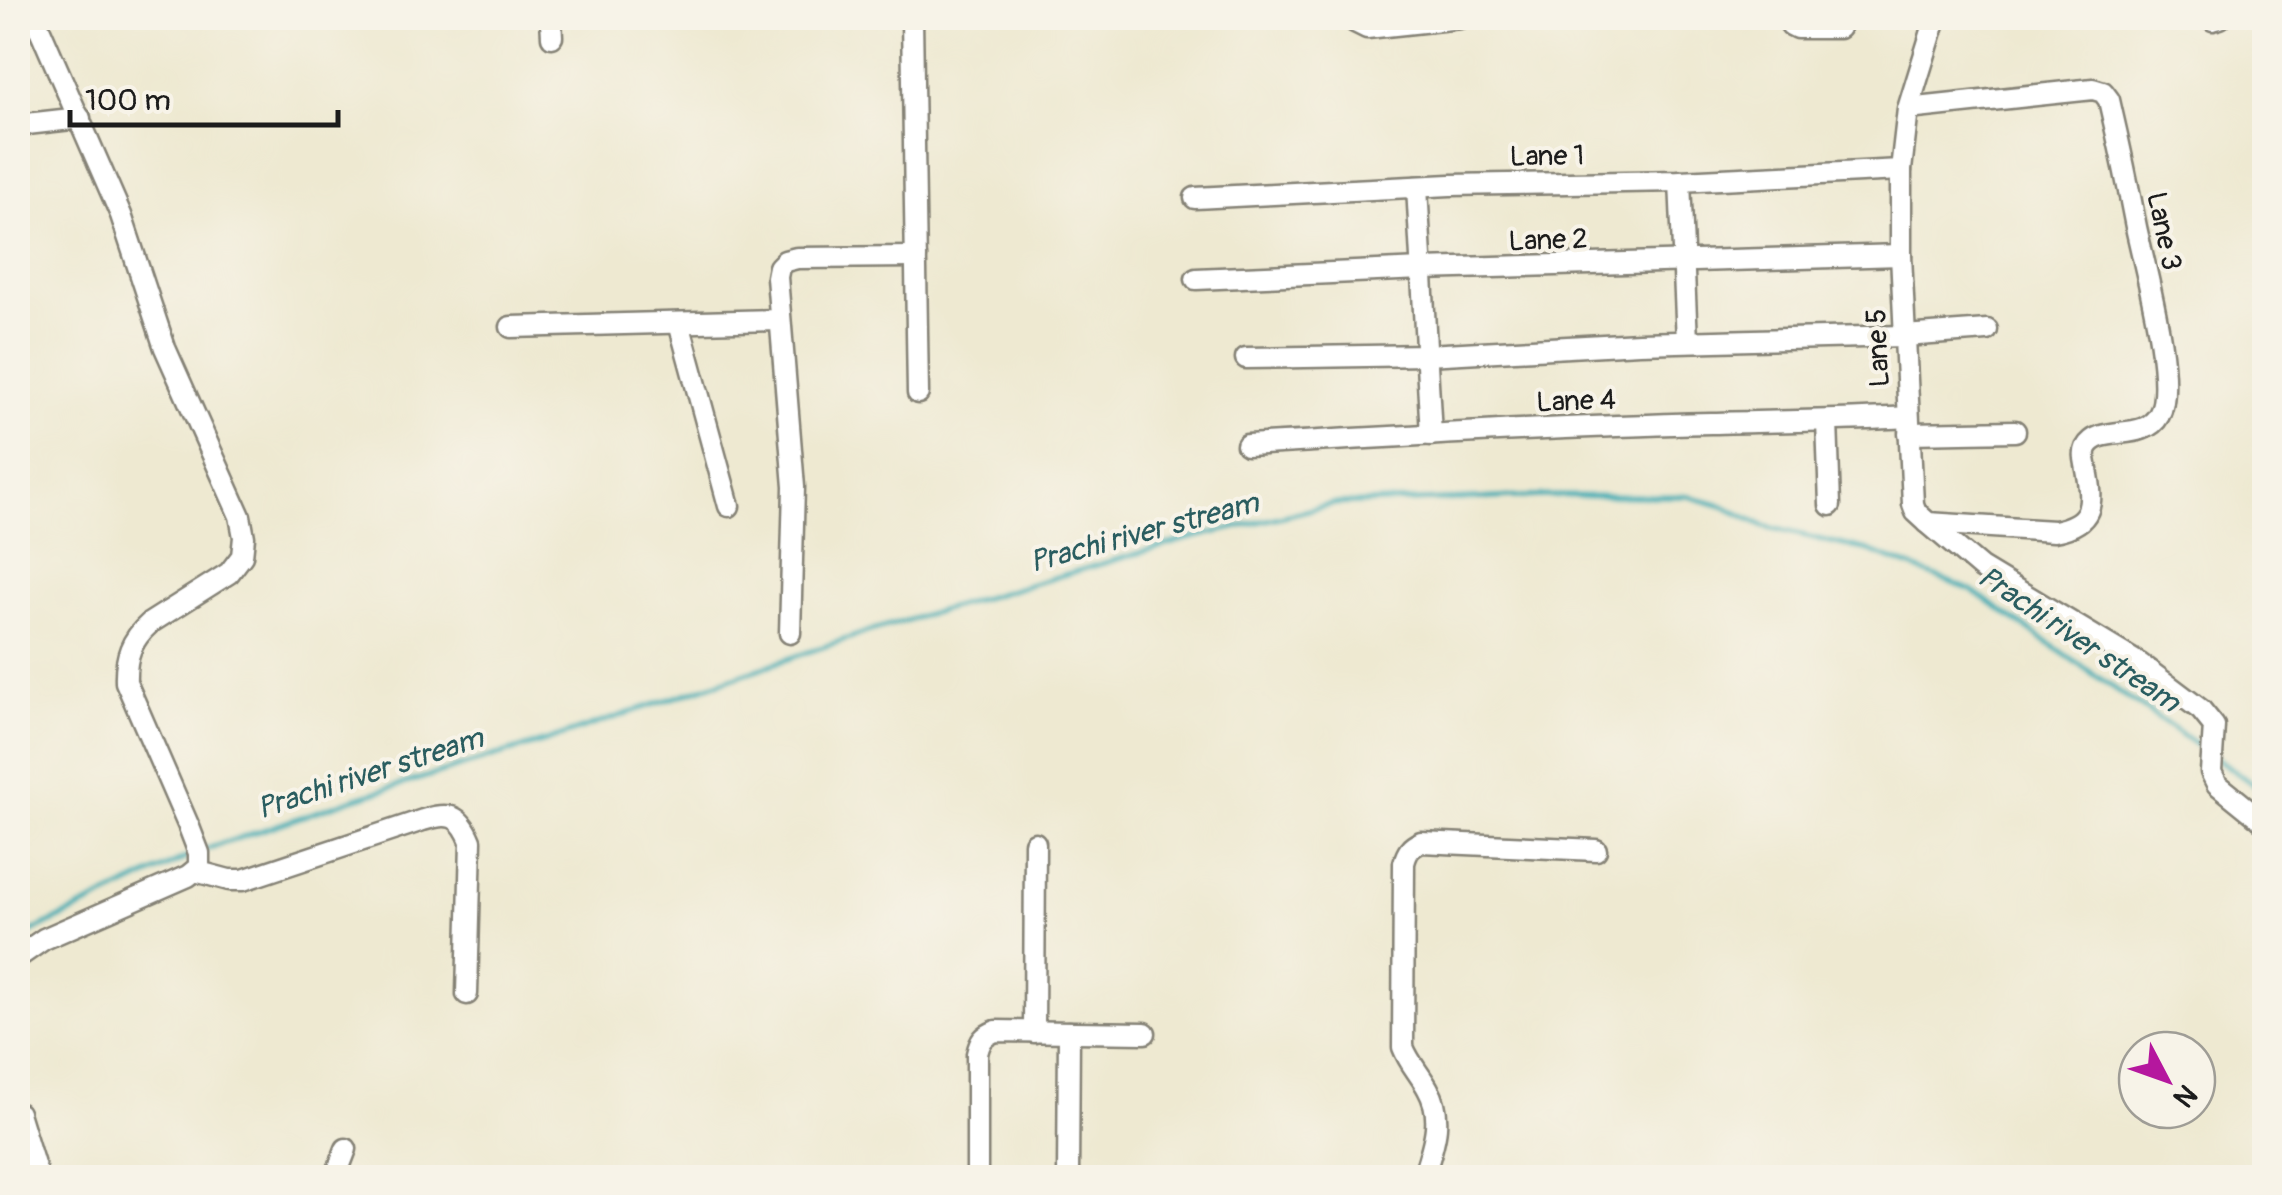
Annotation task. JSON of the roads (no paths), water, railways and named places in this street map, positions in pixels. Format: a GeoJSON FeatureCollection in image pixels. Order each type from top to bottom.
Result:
{"type":"FeatureCollection","features":[{"type":"Feature","properties":{"kind":"street"},"geometry":{"type":"LineString","coordinates":[[18,958],[44,939],[197,869],[199,853],[126,682],[125,666],[130,647],[150,622],[229,573],[242,556],[244,538],[240,516],[165,348],[122,215],[35,18]]}},
{"type":"Feature","properties":{"kind":"street"},"geometry":{"type":"LineString","coordinates":[[912,18],[918,393]]}},
{"type":"Feature","properties":{"kind":"street"},"geometry":{"type":"LineString","coordinates":[[1352,18],[1367,28],[1460,18]]}},
{"type":"Feature","properties":{"kind":"street"},"geometry":{"type":"LineString","coordinates":[[1787,18],[1797,28],[1840,28]]}},
{"type":"Feature","properties":{"kind":"street","name":"Lane 5"},"geometry":{"type":"LineString","coordinates":[[1928,523],[1913,504],[1900,255],[1908,109],[1936,18]]}},
{"type":"Feature","properties":{"kind":"street","name":"Lane 3"},"geometry":{"type":"LineString","coordinates":[[1908,109],[2094,89],[2104,92],[2110,100],[2153,307],[2164,392],[2160,414],[2148,426],[2101,436],[2087,446],[2084,454],[2091,500],[2087,514],[2078,524],[2054,531],[1928,523]]}},
{"type":"Feature","properties":{"kind":"street"},"geometry":{"type":"LineString","coordinates":[[18,124],[80,118]]}},
{"type":"Feature","properties":{"kind":"street","name":"Lane 1"},"geometry":{"type":"LineString","coordinates":[[1194,198],[1417,187],[1680,182],[1902,170]]}},
{"type":"Feature","properties":{"kind":"street"},"geometry":{"type":"LineString","coordinates":[[1680,182],[1687,342]]}},
{"type":"Feature","properties":{"kind":"street"},"geometry":{"type":"LineString","coordinates":[[1417,187],[1431,435]]}},
{"type":"Feature","properties":{"kind":"street","name":"Lane 2"},"geometry":{"type":"LineString","coordinates":[[1196,279],[1900,255]]}},
{"type":"Feature","properties":{"kind":"street"},"geometry":{"type":"LineString","coordinates":[[790,633],[794,487],[776,277],[785,261],[798,258],[916,257]]}},
{"type":"Feature","properties":{"kind":"street"},"geometry":{"type":"LineString","coordinates":[[511,327],[778,320]]}},
{"type":"Feature","properties":{"kind":"street"},"geometry":{"type":"LineString","coordinates":[[678,323],[729,506]]}},
{"type":"Feature","properties":{"kind":"street"},"geometry":{"type":"LineString","coordinates":[[1246,358],[1426,355],[1988,330]]}},
{"type":"Feature","properties":{"kind":"street"},"geometry":{"type":"LineString","coordinates":[[1827,422],[1830,505]]}},
{"type":"Feature","properties":{"kind":"street","name":"Lane 4"},"geometry":{"type":"LineString","coordinates":[[1247,444],[1712,423],[1827,422],[2015,431]]}},
{"type":"Feature","properties":{"kind":"street"},"geometry":{"type":"LineString","coordinates":[[1928,523],[1981,568],[2140,664],[2201,710],[2215,732],[2211,772],[2218,784],[2264,822]]}},
{"type":"Feature","properties":{"kind":"street"},"geometry":{"type":"LineString","coordinates":[[197,869],[229,880],[243,880],[438,815],[451,816],[461,821],[471,840],[467,994]]}},
{"type":"Feature","properties":{"kind":"street"},"geometry":{"type":"LineString","coordinates":[[1423,1178],[1438,1120],[1432,1098],[1403,1047],[1406,854],[1421,842],[1596,850]]}},
{"type":"Feature","properties":{"kind":"street"},"geometry":{"type":"LineString","coordinates":[[1034,1032],[1035,843]]}},
{"type":"Feature","properties":{"kind":"street"},"geometry":{"type":"LineString","coordinates":[[977,1178],[977,1054],[985,1035],[996,1031],[1145,1032]]}},
{"type":"Feature","properties":{"kind":"street"},"geometry":{"type":"LineString","coordinates":[[1068,1178],[1069,1032]]}},
{"type":"Feature","properties":{"kind":"street"},"geometry":{"type":"LineString","coordinates":[[18,1114],[38,1178]]}},
{"type":"Feature","properties":{"kind":"street"},"geometry":{"type":"LineString","coordinates":[[335,1178],[346,1148]]}},
{"type":"Feature","properties":{"kind":"waterway","name":"Prachi river stream"},"geometry":{"type":"LineString","coordinates":[[204,850],[353,799],[546,741],[873,630],[1184,540],[1333,504],[1549,496],[1688,496],[1723,506],[1764,526],[1869,551],[1971,590],[2204,750]]}},
{"type":"Feature","properties":{"kind":"waterway","name":"Prachi river stream"},"geometry":{"type":"LineString","coordinates":[[2218,759],[2264,792]]}},
{"type":"Feature","properties":{"kind":"waterway","name":"Prachi river stream"},"geometry":{"type":"LineString","coordinates":[[18,941],[194,854]]}}]}
